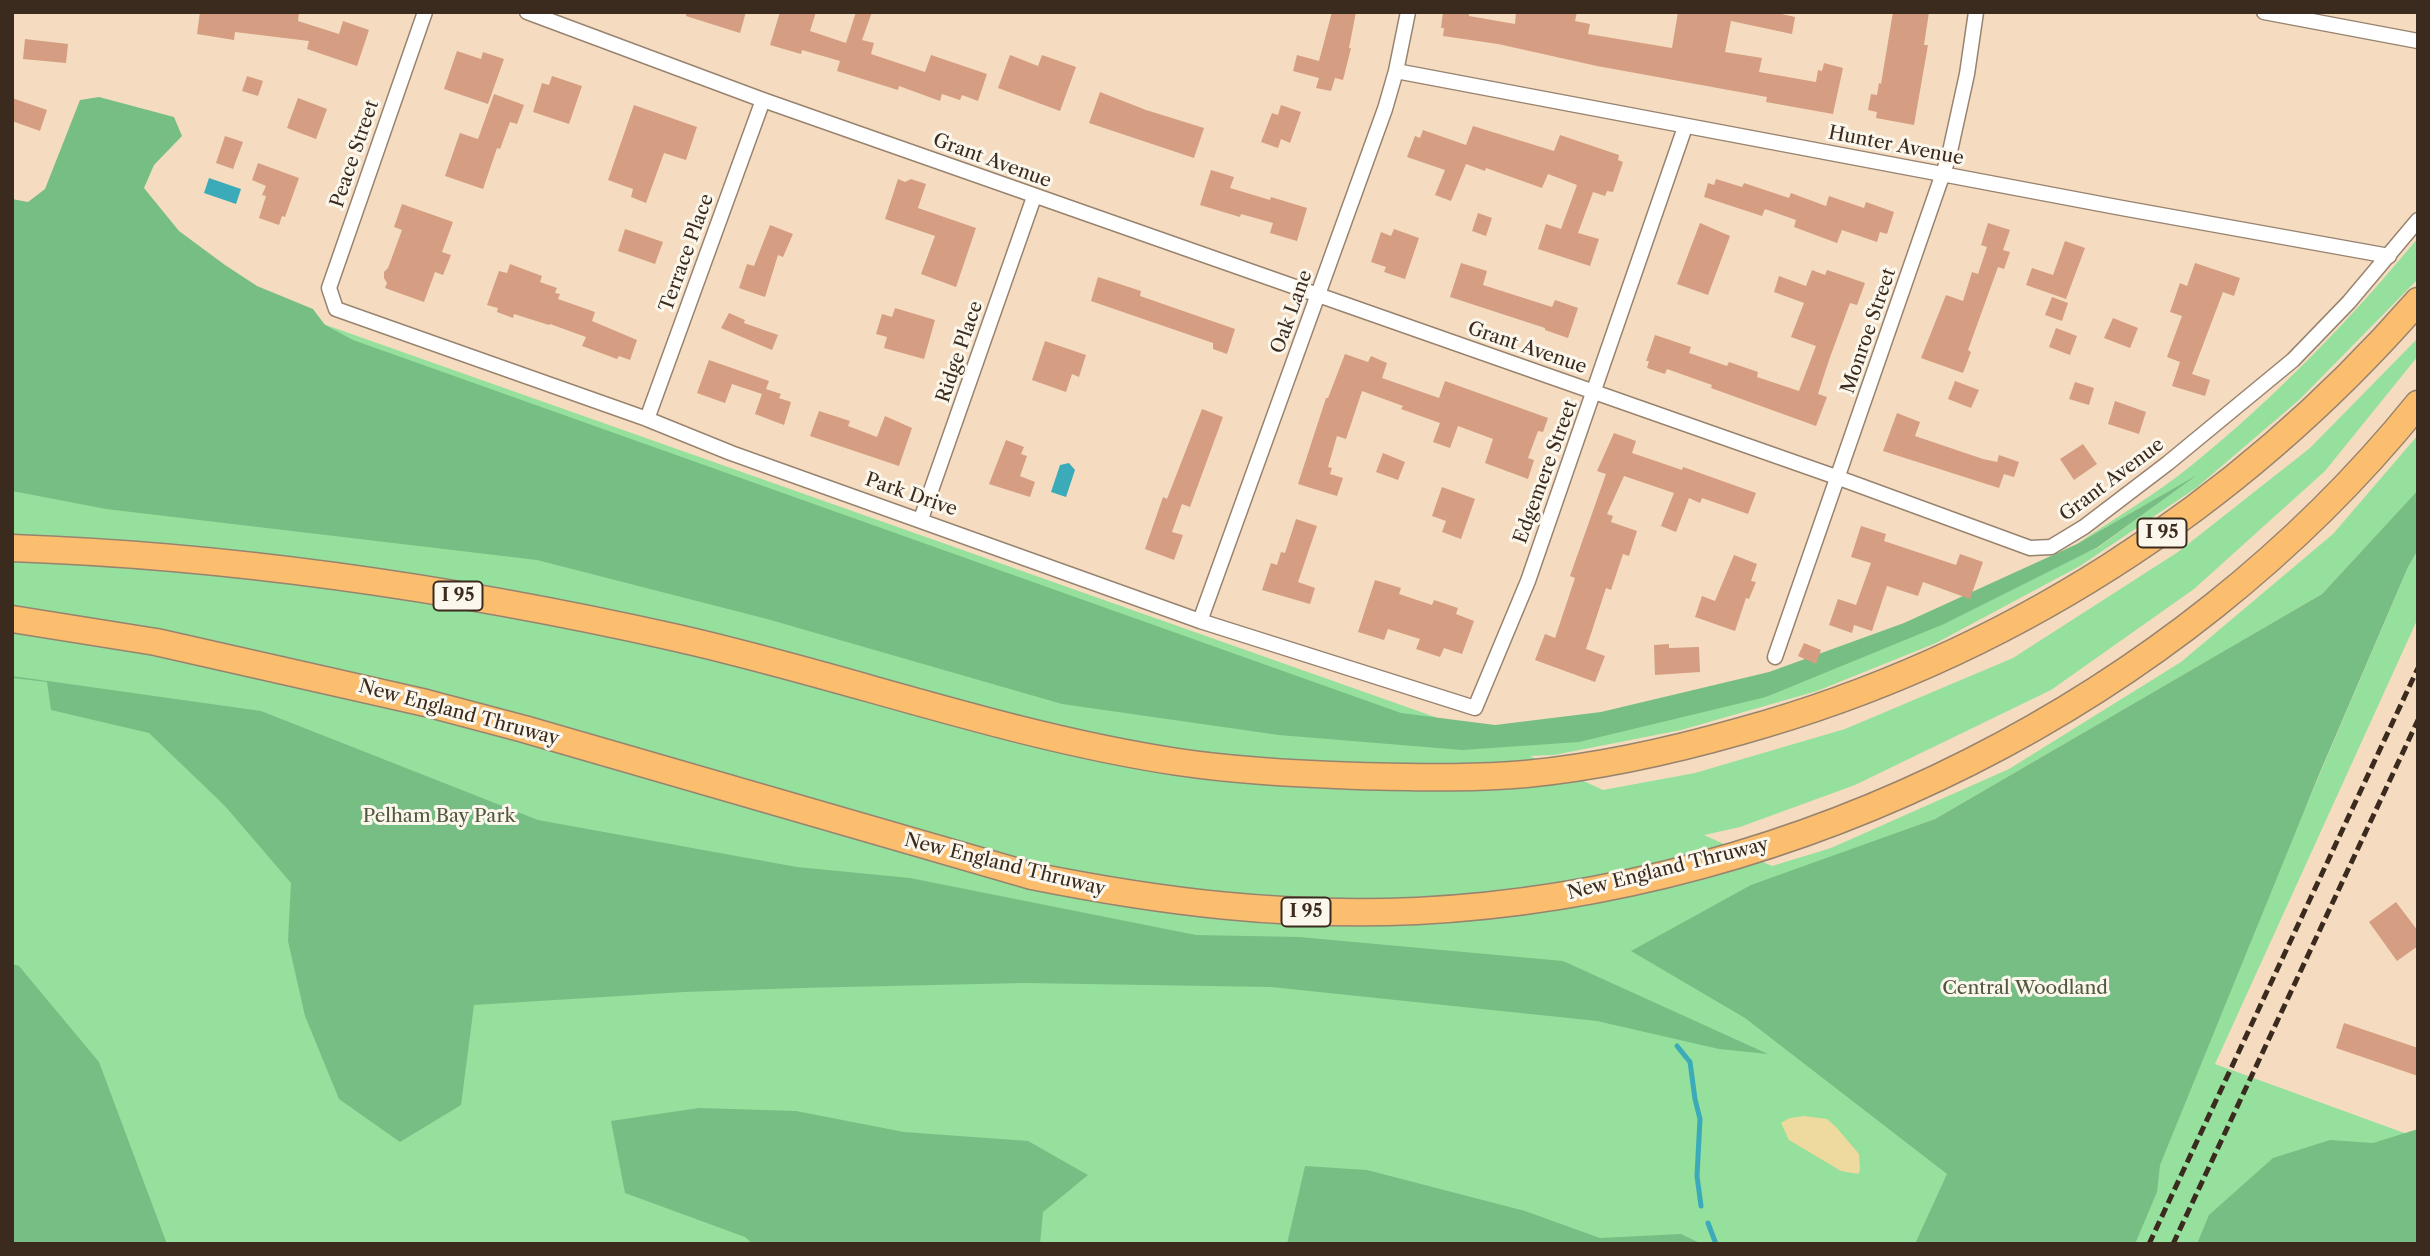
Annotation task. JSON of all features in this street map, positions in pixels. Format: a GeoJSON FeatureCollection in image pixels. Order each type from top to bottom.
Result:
{"type":"FeatureCollection","features":[{"type":"Feature","properties":{"kind":"highway","name":"I 95"},"geometry":{"type":"LineString","coordinates":[[12,548],[97,552],[214,563],[376,583],[504,604],[664,636],[781,664],[1077,744],[1181,763],[1253,771],[1352,776],[1439,778],[1523,774],[1659,751],[1771,723],[1889,681],[2014,623],[2104,572],[2162,534],[2216,493],[2270,449],[2346,379],[2418,301]]}},
{"type":"Feature","properties":{"kind":"highway","name":"New England Thruway"},"geometry":{"type":"LineString","coordinates":[[12,619],[156,642],[426,703],[1032,876],[1193,904],[1279,911],[1416,911],[1475,906],[1593,891],[1766,845],[1895,797],[1989,752],[2108,683],[2220,601],[2322,509],[2418,404]]}},
{"type":"Feature","properties":{"kind":"street","name":"Peace Street"},"geometry":{"type":"LineString","coordinates":[[336,309],[329,288],[425,12]]}},
{"type":"Feature","properties":{"kind":"street","name":"Grant Avenue"},"geometry":{"type":"LineString","coordinates":[[527,12],[1034,197],[1595,392],[2030,548],[2051,547],[2084,527],[2168,463],[2293,360],[2349,302],[2418,220]]}},
{"type":"Feature","properties":{"kind":"street","name":"Oak Lane"},"geometry":{"type":"LineString","coordinates":[[1200,621],[1319,296],[1396,71],[1408,12]]}},
{"type":"Feature","properties":{"kind":"street","name":"Monroe Street"},"geometry":{"type":"LineString","coordinates":[[1775,657],[1950,156],[1967,74],[1976,12]]}},
{"type":"Feature","properties":{"kind":"street"},"geometry":{"type":"LineString","coordinates":[[2264,12],[2418,41]]}},
{"type":"Feature","properties":{"kind":"street","name":"Hunter Avenue"},"geometry":{"type":"LineString","coordinates":[[1396,71],[1685,127],[2389,256]]}},
{"type":"Feature","properties":{"kind":"street","name":"Terrace Place"},"geometry":{"type":"LineString","coordinates":[[648,419],[763,100]]}},
{"type":"Feature","properties":{"kind":"street","name":"Edgemere Street"},"geometry":{"type":"LineString","coordinates":[[1475,708],[1528,581],[1685,127]]}},
{"type":"Feature","properties":{"kind":"street","name":"Ridge Place"},"geometry":{"type":"LineString","coordinates":[[921,519],[1034,197]]}},
{"type":"Feature","properties":{"kind":"street","name":"Park Drive"},"geometry":{"type":"LineString","coordinates":[[336,309],[648,419],[732,453],[1200,621],[1475,708]]}},
{"type":"Feature","properties":{"kind":"green space"},"geometry":{"type":"Polygon","coordinates":[[[99,97],[174,117],[182,136],[154,165],[144,188],[179,231],[257,286],[313,309],[325,325],[353,340],[1401,713],[1495,725],[1601,712],[1769,672],[1904,623],[2077,544],[2197,475],[2098,547],[1944,624],[1766,697],[1579,742],[1462,750],[1279,735],[1062,704],[767,619],[537,560],[106,509],[12,491],[12,199],[28,202],[45,189],[80,100],[99,97]]]}},
{"type":"Feature","properties":{"kind":"green space","name":"Pelham Bay Park"},"geometry":{"type":"Polygon","coordinates":[[[12,214],[1469,729],[1766,697],[2099,547],[2189,480],[2077,544],[2178,476],[2253,413],[2366,299],[2418,238],[2418,279],[2299,400],[2196,488],[2080,566],[1936,643],[1817,691],[1681,730],[1554,755],[1530,756],[1603,790],[1695,773],[1845,729],[2013,658],[2178,552],[2310,448],[2418,338],[2418,356],[2325,471],[2194,589],[2051,690],[1855,785],[1740,827],[1704,835],[1772,866],[1831,848],[2009,769],[2181,662],[2333,534],[2418,435],[2418,490],[2322,594],[1935,819],[1787,873],[2278,872],[2408,567],[2418,550],[2418,618],[2215,1064],[2418,1138],[2418,1244],[12,1244],[12,214]]]}},
{"type":"Feature","properties":{"kind":"green space","name":"Central Woodland"},"geometry":{"type":"Polygon","coordinates":[[[2418,490],[2418,550],[2408,567],[2318,777],[2160,1165],[2157,1192],[2135,1244],[1915,1244],[1947,1174],[1745,1018],[1631,951],[1751,885],[1935,819],[2322,594],[2418,490]]]}},
{"type":"Feature","properties":{"kind":"green space"},"geometry":{"type":"Polygon","coordinates":[[[12,676],[261,711],[538,820],[797,867],[910,878],[1196,935],[1299,937],[1563,961],[1768,1054],[1719,1049],[1597,1021],[1271,987],[1024,983],[800,988],[474,1005],[461,1105],[400,1142],[339,1099],[305,1016],[288,941],[291,883],[225,806],[149,733],[51,710],[47,682],[12,676]]]}},
{"type":"Feature","properties":{"kind":"green space"},"geometry":{"type":"Polygon","coordinates":[[[12,964],[19,966],[99,1062],[167,1244],[12,1244],[12,964]]]}},
{"type":"Feature","properties":{"kind":"green space"},"geometry":{"type":"Polygon","coordinates":[[[699,1108],[796,1111],[904,1132],[1028,1141],[1088,1175],[1043,1212],[1040,1244],[753,1244],[745,1237],[625,1193],[611,1121],[699,1108]]]}},
{"type":"Feature","properties":{"kind":"green space"},"geometry":{"type":"Polygon","coordinates":[[[2418,1129],[2418,1244],[2197,1244],[2209,1215],[2273,1158],[2330,1140],[2373,1143],[2418,1129]]]}},
{"type":"Feature","properties":{"kind":"green space"},"geometry":{"type":"Polygon","coordinates":[[[1305,1166],[1367,1170],[1525,1211],[1600,1238],[1681,1234],[1702,1244],[1287,1244],[1305,1166]]]}},
{"type":"Feature","properties":{"kind":"sand"},"geometry":{"type":"Polygon","coordinates":[[[1804,1116],[1827,1119],[1836,1127],[1859,1154],[1858,1174],[1841,1171],[1789,1140],[1781,1123],[1790,1118],[1804,1116]]]}},
{"type":"Feature","properties":{"kind":"water"},"geometry":{"type":"Polygon","coordinates":[[[209,178],[241,189],[236,204],[204,193],[209,178]]]}},
{"type":"Feature","properties":{"kind":"water"},"geometry":{"type":"Polygon","coordinates":[[[1069,463],[1075,470],[1066,497],[1051,492],[1060,465],[1069,463]]]}},
{"type":"Feature","properties":{"kind":"building"},"geometry":{"type":"Polygon","coordinates":[[[200,12],[299,12],[298,21],[339,34],[343,21],[369,30],[357,66],[307,49],[309,41],[235,32],[234,40],[197,34],[200,12]]]}},
{"type":"Feature","properties":{"kind":"building"},"geometry":{"type":"Polygon","coordinates":[[[686,12],[746,12],[740,33],[686,16],[686,12]]]}},
{"type":"Feature","properties":{"kind":"building"},"geometry":{"type":"Polygon","coordinates":[[[780,12],[816,12],[810,31],[846,43],[856,12],[872,12],[862,40],[874,43],[871,54],[925,72],[931,55],[987,74],[978,101],[962,95],[960,100],[942,94],[940,101],[899,86],[898,90],[837,71],[840,61],[802,50],[801,54],[770,45],[780,12]]]}},
{"type":"Feature","properties":{"kind":"building"},"geometry":{"type":"Polygon","coordinates":[[[1332,12],[1356,12],[1343,80],[1335,78],[1331,91],[1316,88],[1319,78],[1293,71],[1297,55],[1319,61],[1332,12]]]}},
{"type":"Feature","properties":{"kind":"building"},"geometry":{"type":"Polygon","coordinates":[[[1443,12],[1469,12],[1469,16],[1515,24],[1516,12],[1577,12],[1575,21],[1590,24],[1588,34],[1672,48],[1678,12],[1773,12],[1795,17],[1792,34],[1731,21],[1725,52],[1762,58],[1759,72],[1816,82],[1818,70],[1822,71],[1824,63],[1843,68],[1833,114],[1766,102],[1767,97],[1597,66],[1498,44],[1443,36],[1443,12]]]}},
{"type":"Feature","properties":{"kind":"building"},"geometry":{"type":"Polygon","coordinates":[[[1893,12],[1929,12],[1924,45],[1928,45],[1914,125],[1876,118],[1877,112],[1868,110],[1871,94],[1877,95],[1879,83],[1881,84],[1893,12]]]}},
{"type":"Feature","properties":{"kind":"building"},"geometry":{"type":"Polygon","coordinates":[[[25,39],[68,44],[66,63],[23,59],[25,39]]]}},
{"type":"Feature","properties":{"kind":"building"},"geometry":{"type":"Polygon","coordinates":[[[457,51],[481,59],[483,52],[504,59],[488,104],[444,89],[457,51]]]}},
{"type":"Feature","properties":{"kind":"building"},"geometry":{"type":"Polygon","coordinates":[[[1010,55],[1038,66],[1042,55],[1076,67],[1060,111],[998,88],[1010,55]]]}},
{"type":"Feature","properties":{"kind":"building"},"geometry":{"type":"Polygon","coordinates":[[[247,76],[263,81],[258,96],[242,91],[247,76]]]}},
{"type":"Feature","properties":{"kind":"building"},"geometry":{"type":"Polygon","coordinates":[[[552,76],[582,86],[569,124],[533,112],[542,83],[549,85],[552,76]]]}},
{"type":"Feature","properties":{"kind":"building"},"geometry":{"type":"Polygon","coordinates":[[[1100,92],[1204,128],[1194,158],[1089,123],[1100,92]]]}},
{"type":"Feature","properties":{"kind":"building"},"geometry":{"type":"Polygon","coordinates":[[[494,94],[524,105],[517,124],[510,122],[500,149],[497,148],[483,189],[445,176],[460,133],[478,139],[494,94]]]}},
{"type":"Feature","properties":{"kind":"building"},"geometry":{"type":"Polygon","coordinates":[[[12,98],[47,110],[40,131],[12,121],[12,98]]]}},
{"type":"Feature","properties":{"kind":"building"},"geometry":{"type":"Polygon","coordinates":[[[298,98],[327,109],[316,139],[287,128],[298,98]]]}},
{"type":"Feature","properties":{"kind":"building"},"geometry":{"type":"Polygon","coordinates":[[[634,105],[697,127],[686,160],[664,153],[646,203],[631,197],[633,189],[608,180],[634,105]]]}},
{"type":"Feature","properties":{"kind":"building"},"geometry":{"type":"Polygon","coordinates":[[[1281,105],[1301,112],[1290,143],[1281,139],[1278,148],[1261,142],[1272,113],[1278,115],[1281,105]]]}},
{"type":"Feature","properties":{"kind":"building"},"geometry":{"type":"Polygon","coordinates":[[[1473,126],[1554,151],[1560,135],[1619,155],[1618,160],[1623,162],[1613,192],[1607,191],[1605,196],[1593,192],[1578,233],[1599,239],[1590,266],[1538,249],[1546,224],[1561,229],[1577,185],[1548,174],[1542,188],[1486,168],[1485,171],[1466,164],[1451,201],[1435,195],[1445,170],[1407,157],[1415,136],[1420,138],[1423,130],[1466,145],[1473,126]]]}},
{"type":"Feature","properties":{"kind":"building"},"geometry":{"type":"Polygon","coordinates":[[[225,136],[243,142],[233,169],[216,163],[225,136]]]}},
{"type":"Feature","properties":{"kind":"building"},"geometry":{"type":"Polygon","coordinates":[[[258,163],[299,178],[285,217],[282,216],[279,225],[259,218],[266,196],[262,195],[266,186],[252,180],[258,163]]]}},
{"type":"Feature","properties":{"kind":"building"},"geometry":{"type":"Polygon","coordinates":[[[1211,170],[1234,177],[1230,188],[1307,208],[1297,241],[1270,233],[1273,223],[1200,205],[1211,170]]]}},
{"type":"Feature","properties":{"kind":"building"},"geometry":{"type":"Polygon","coordinates":[[[898,179],[905,182],[911,179],[926,184],[918,208],[976,228],[956,287],[921,274],[935,236],[885,219],[898,179]]]}},
{"type":"Feature","properties":{"kind":"building"},"geometry":{"type":"Polygon","coordinates":[[[1716,179],[1742,187],[1744,183],[1789,198],[1791,193],[1826,206],[1829,196],[1864,208],[1866,202],[1894,212],[1887,234],[1880,232],[1877,242],[1842,230],[1837,243],[1794,227],[1796,220],[1765,209],[1762,216],[1704,197],[1708,183],[1714,185],[1716,179]]]}},
{"type":"Feature","properties":{"kind":"building"},"geometry":{"type":"Polygon","coordinates":[[[402,204],[453,222],[442,252],[451,255],[443,275],[435,272],[424,302],[385,288],[387,283],[384,272],[388,268],[402,230],[394,227],[402,204]]]}},
{"type":"Feature","properties":{"kind":"building"},"geometry":{"type":"Polygon","coordinates":[[[1478,213],[1492,218],[1486,236],[1472,231],[1478,213]]]}},
{"type":"Feature","properties":{"kind":"building"},"geometry":{"type":"Polygon","coordinates":[[[1700,223],[1730,236],[1708,295],[1677,284],[1700,223]]]}},
{"type":"Feature","properties":{"kind":"building"},"geometry":{"type":"Polygon","coordinates":[[[1988,223],[2010,230],[2003,250],[2010,252],[2004,269],[1998,267],[1968,350],[1971,352],[1963,373],[1921,358],[1946,295],[1963,301],[1972,272],[1978,274],[1987,247],[1981,245],[1988,223]]]}},
{"type":"Feature","properties":{"kind":"building"},"geometry":{"type":"Polygon","coordinates":[[[770,225],[793,234],[783,257],[778,255],[765,297],[739,288],[747,264],[754,266],[770,225]]]}},
{"type":"Feature","properties":{"kind":"building"},"geometry":{"type":"Polygon","coordinates":[[[625,229],[663,242],[655,264],[618,251],[625,229]]]}},
{"type":"Feature","properties":{"kind":"building"},"geometry":{"type":"Polygon","coordinates":[[[1394,229],[1419,238],[1405,279],[1384,272],[1386,267],[1371,262],[1381,232],[1391,236],[1394,229]]]}},
{"type":"Feature","properties":{"kind":"building"},"geometry":{"type":"Polygon","coordinates":[[[2065,241],[2085,248],[2066,299],[2026,285],[2032,268],[2053,275],[2065,241]]]}},
{"type":"Feature","properties":{"kind":"building"},"geometry":{"type":"Polygon","coordinates":[[[1461,263],[1487,271],[1483,285],[1552,307],[1555,300],[1578,308],[1568,338],[1450,297],[1461,263]]]}},
{"type":"Feature","properties":{"kind":"building"},"geometry":{"type":"Polygon","coordinates":[[[2195,263],[2240,278],[2234,296],[2223,292],[2192,374],[2210,380],[2205,396],[2172,386],[2180,362],[2167,357],[2182,316],[2170,312],[2180,283],[2187,286],[2195,263]]]}},
{"type":"Feature","properties":{"kind":"building"},"geometry":{"type":"Polygon","coordinates":[[[510,264],[542,276],[540,282],[557,288],[555,293],[560,294],[558,299],[595,312],[592,321],[637,340],[630,360],[619,356],[617,359],[582,346],[586,337],[514,314],[513,318],[497,312],[498,308],[487,305],[499,271],[507,273],[510,264]]]}},
{"type":"Feature","properties":{"kind":"building"},"geometry":{"type":"Polygon","coordinates":[[[1812,270],[1825,275],[1827,270],[1865,283],[1857,305],[1850,303],[1829,360],[1818,394],[1827,397],[1816,426],[1667,369],[1665,374],[1647,368],[1649,361],[1646,361],[1655,335],[1691,347],[1689,353],[1727,366],[1729,362],[1758,372],[1757,377],[1799,391],[1816,346],[1791,337],[1804,303],[1774,292],[1779,276],[1806,286],[1812,270]]]}},
{"type":"Feature","properties":{"kind":"building"},"geometry":{"type":"Polygon","coordinates":[[[1098,277],[1141,291],[1140,296],[1235,329],[1227,354],[1213,349],[1213,343],[1091,301],[1098,277]]]}},
{"type":"Feature","properties":{"kind":"building"},"geometry":{"type":"Polygon","coordinates":[[[2052,297],[2068,303],[2062,321],[2045,315],[2052,297]]]}},
{"type":"Feature","properties":{"kind":"building"},"geometry":{"type":"Polygon","coordinates":[[[895,308],[935,320],[924,359],[884,348],[887,337],[876,334],[882,314],[892,317],[895,308]]]}},
{"type":"Feature","properties":{"kind":"building"},"geometry":{"type":"Polygon","coordinates":[[[729,313],[745,320],[744,323],[778,335],[772,350],[721,328],[729,313]]]}},
{"type":"Feature","properties":{"kind":"building"},"geometry":{"type":"Polygon","coordinates":[[[2113,318],[2138,328],[2130,348],[2104,338],[2113,318]]]}},
{"type":"Feature","properties":{"kind":"building"},"geometry":{"type":"Polygon","coordinates":[[[2056,328],[2077,336],[2070,355],[2049,347],[2056,328]]]}},
{"type":"Feature","properties":{"kind":"building"},"geometry":{"type":"Polygon","coordinates":[[[1045,341],[1086,355],[1079,377],[1072,374],[1066,392],[1032,380],[1045,341]]]}},
{"type":"Feature","properties":{"kind":"building"},"geometry":{"type":"Polygon","coordinates":[[[1345,354],[1368,362],[1371,356],[1387,363],[1382,378],[1439,398],[1445,381],[1548,418],[1543,432],[1538,431],[1528,458],[1534,460],[1528,479],[1485,463],[1493,439],[1458,426],[1450,448],[1433,442],[1440,423],[1362,391],[1346,439],[1337,436],[1328,467],[1332,468],[1330,474],[1343,478],[1337,496],[1298,484],[1326,398],[1345,354]]]}},
{"type":"Feature","properties":{"kind":"building"},"geometry":{"type":"Polygon","coordinates":[[[709,360],[769,381],[766,389],[781,394],[779,398],[791,402],[784,425],[755,414],[762,394],[732,384],[725,403],[697,393],[709,360]]]}},
{"type":"Feature","properties":{"kind":"building"},"geometry":{"type":"Polygon","coordinates":[[[1955,381],[1979,390],[1971,408],[1948,399],[1955,381]]]}},
{"type":"Feature","properties":{"kind":"building"},"geometry":{"type":"Polygon","coordinates":[[[2075,382],[2094,388],[2089,405],[2069,399],[2075,382]]]}},
{"type":"Feature","properties":{"kind":"building"},"geometry":{"type":"Polygon","coordinates":[[[2115,401],[2146,412],[2139,434],[2108,424],[2115,401]]]}},
{"type":"Feature","properties":{"kind":"building"},"geometry":{"type":"Polygon","coordinates":[[[1202,409],[1223,417],[1190,507],[1182,504],[1172,532],[1183,535],[1174,560],[1145,549],[1163,497],[1167,499],[1202,409]]]}},
{"type":"Feature","properties":{"kind":"building"},"geometry":{"type":"Polygon","coordinates":[[[819,411],[850,421],[848,426],[877,437],[885,416],[912,428],[899,466],[810,436],[819,411]]]}},
{"type":"Feature","properties":{"kind":"building"},"geometry":{"type":"Polygon","coordinates":[[[1897,413],[1920,422],[1915,436],[1983,459],[1997,462],[1999,455],[2019,462],[2014,477],[2004,474],[1999,488],[1883,451],[1897,413]]]}},
{"type":"Feature","properties":{"kind":"building"},"geometry":{"type":"Polygon","coordinates":[[[1614,433],[1636,441],[1632,453],[1682,470],[1683,467],[1756,493],[1748,514],[1702,498],[1700,503],[1689,498],[1676,532],[1661,526],[1674,493],[1624,476],[1607,514],[1613,516],[1611,522],[1637,531],[1629,556],[1623,554],[1611,590],[1606,588],[1586,649],[1605,656],[1595,682],[1535,660],[1545,634],[1555,638],[1575,578],[1570,576],[1606,474],[1597,471],[1614,433]]]}},
{"type":"Feature","properties":{"kind":"building"},"geometry":{"type":"Polygon","coordinates":[[[1006,440],[1024,447],[1021,454],[1027,456],[1020,476],[1035,482],[1030,497],[989,484],[1006,440]]]}},
{"type":"Feature","properties":{"kind":"building"},"geometry":{"type":"Polygon","coordinates":[[[2083,444],[2097,464],[2074,480],[2060,459],[2083,444]]]}},
{"type":"Feature","properties":{"kind":"building"},"geometry":{"type":"Polygon","coordinates":[[[1383,453],[1405,462],[1398,480],[1376,472],[1383,453]]]}},
{"type":"Feature","properties":{"kind":"building"},"geometry":{"type":"Polygon","coordinates":[[[1442,487],[1475,499],[1461,539],[1442,532],[1446,521],[1432,516],[1442,487]]]}},
{"type":"Feature","properties":{"kind":"building"},"geometry":{"type":"Polygon","coordinates":[[[1296,519],[1317,526],[1298,582],[1315,588],[1310,604],[1262,590],[1271,563],[1277,565],[1281,552],[1285,553],[1296,519]]]}},
{"type":"Feature","properties":{"kind":"building"},"geometry":{"type":"Polygon","coordinates":[[[1861,526],[1886,534],[1884,541],[1956,565],[1960,554],[1983,562],[1970,599],[1923,582],[1918,596],[1887,586],[1872,631],[1854,625],[1852,633],[1829,625],[1838,599],[1856,605],[1871,563],[1851,557],[1861,526]]]}},
{"type":"Feature","properties":{"kind":"building"},"geometry":{"type":"Polygon","coordinates":[[[1734,555],[1757,564],[1751,581],[1756,582],[1749,599],[1746,598],[1735,631],[1695,617],[1702,596],[1715,601],[1734,555]]]}},
{"type":"Feature","properties":{"kind":"building"},"geometry":{"type":"Polygon","coordinates":[[[1375,580],[1401,588],[1399,594],[1432,605],[1434,600],[1458,608],[1456,614],[1474,621],[1462,654],[1444,648],[1440,657],[1416,649],[1420,639],[1388,629],[1384,640],[1358,632],[1375,580]]]}},
{"type":"Feature","properties":{"kind":"building"},"geometry":{"type":"Polygon","coordinates":[[[1804,643],[1821,650],[1816,664],[1798,656],[1804,643]]]}},
{"type":"Feature","properties":{"kind":"building"},"geometry":{"type":"Polygon","coordinates":[[[1669,644],[1669,648],[1699,647],[1700,672],[1655,675],[1654,645],[1669,644]]]}},
{"type":"Feature","properties":{"kind":"building"},"geometry":{"type":"Polygon","coordinates":[[[2396,902],[2418,931],[2418,946],[2397,961],[2369,922],[2396,902]]]}},
{"type":"Feature","properties":{"kind":"building"},"geometry":{"type":"Polygon","coordinates":[[[2344,1023],[2418,1048],[2418,1076],[2336,1048],[2344,1023]]]}},
{"type":"Feature","properties":{"kind":"waterway"},"geometry":{"type":"LineString","coordinates":[[1677,1046],[1690,1062],[1700,1119],[1697,1176],[1701,1206]]}},
{"type":"Feature","properties":{"kind":"waterway"},"geometry":{"type":"LineString","coordinates":[[1708,1223],[1716,1244]]}},
{"type":"Feature","properties":{"kind":"railway"},"geometry":{"type":"LineString","coordinates":[[2149,1244],[2418,668]]}},
{"type":"Feature","properties":{"kind":"railway"},"geometry":{"type":"LineString","coordinates":[[2173,1244],[2418,720]]}}]}
